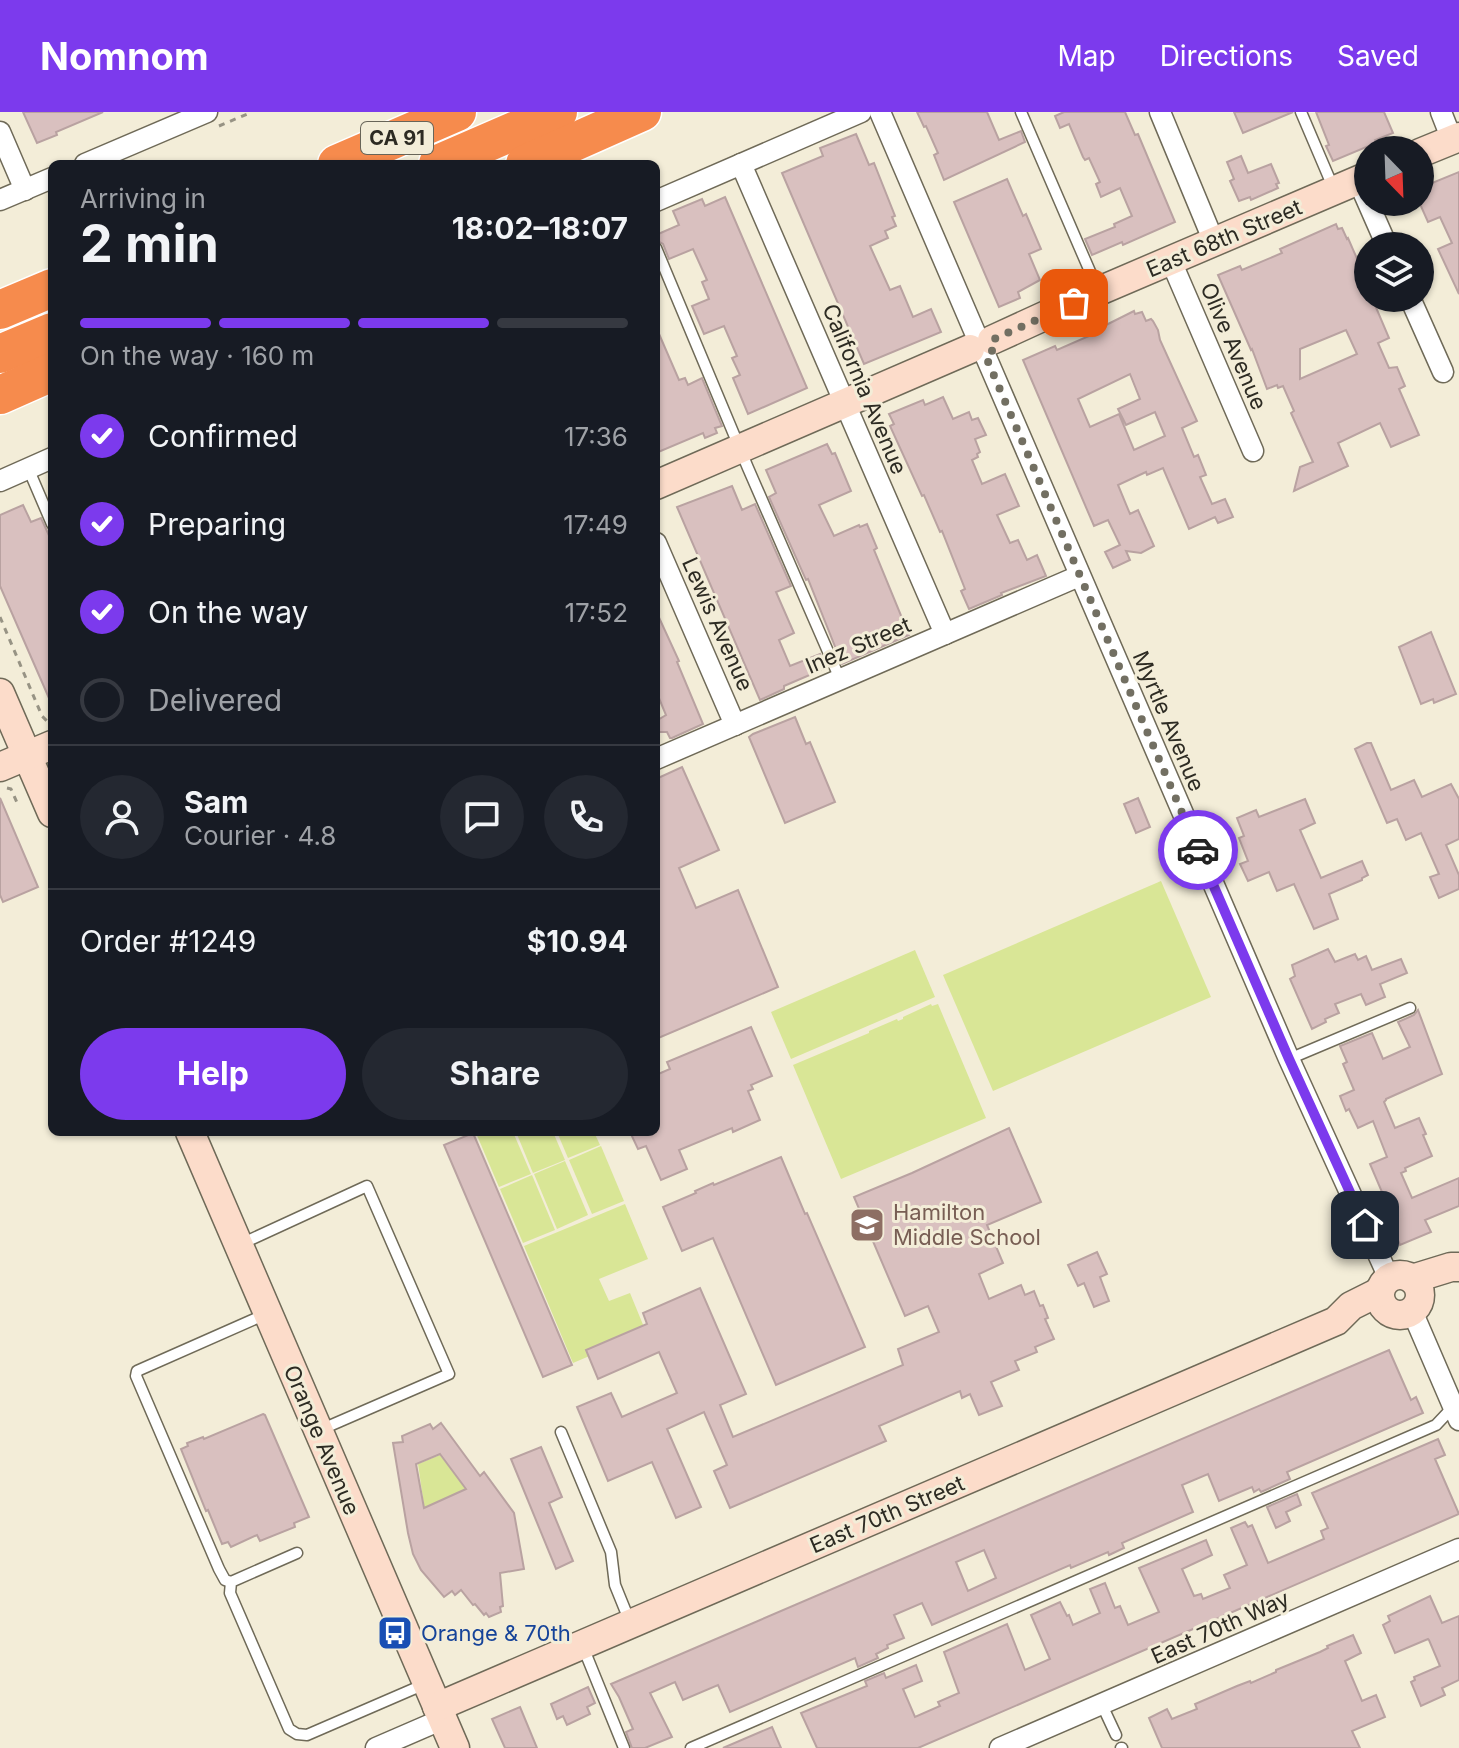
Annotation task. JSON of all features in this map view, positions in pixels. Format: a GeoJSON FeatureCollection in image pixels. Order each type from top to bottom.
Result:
{"type":"FeatureCollection","features":[{"type":"Feature","properties":{"kind":"highway","name":"CA 91"},"geometry":{"type":"LineString","coordinates":[[346,160],[457,112]]}},
{"type":"Feature","properties":{"kind":"highway"},"geometry":{"type":"LineString","coordinates":[[447,160],[558,112]]}},
{"type":"Feature","properties":{"kind":"highway"},"geometry":{"type":"LineString","coordinates":[[534,160],[642,112]]}},
{"type":"Feature","properties":{"kind":"highway"},"geometry":{"type":"LineString","coordinates":[[0,310],[48,290]]}},
{"type":"Feature","properties":{"kind":"highway"},"geometry":{"type":"LineString","coordinates":[[0,354],[48,334]]}},
{"type":"Feature","properties":{"kind":"highway"},"geometry":{"type":"LineString","coordinates":[[0,395],[48,374]]}},
{"type":"Feature","properties":{"kind":"street"},"geometry":{"type":"LineString","coordinates":[[94,160],[207,112]]}},
{"type":"Feature","properties":{"kind":"street"},"geometry":{"type":"LineString","coordinates":[[660,199],[861,112]]}},
{"type":"Feature","properties":{"kind":"street","name":"Myrtle Avenue"},"geometry":{"type":"LineString","coordinates":[[880,112],[1289,1059],[1457,1411]]}},
{"type":"Feature","properties":{"kind":"street"},"geometry":{"type":"LineString","coordinates":[[1160,112],[1214,242]]}},
{"type":"Feature","properties":{"kind":"street"},"geometry":{"type":"LineString","coordinates":[[1434,147],[1456,138],[1441,112]]}},
{"type":"Feature","properties":{"kind":"street"},"geometry":{"type":"LineString","coordinates":[[0,132],[25,190]]}},
{"type":"Feature","properties":{"kind":"street","name":"California Avenue"},"geometry":{"type":"LineString","coordinates":[[741,164],[945,634]]}},
{"type":"Feature","properties":{"kind":"street"},"geometry":{"type":"LineString","coordinates":[[0,200],[48,180]]}},
{"type":"Feature","properties":{"kind":"street"},"geometry":{"type":"LineString","coordinates":[[1353,182],[1380,232]]}},
{"type":"Feature","properties":{"kind":"street","name":"East 68th Street"},"geometry":{"type":"LineString","coordinates":[[660,483],[1353,182]]}},
{"type":"Feature","properties":{"kind":"street","name":"Olive Avenue"},"geometry":{"type":"LineString","coordinates":[[1171,261],[1253,451]]}},
{"type":"Feature","properties":{"kind":"street"},"geometry":{"type":"LineString","coordinates":[[1416,312],[1443,372]]}},
{"type":"Feature","properties":{"kind":"street"},"geometry":{"type":"LineString","coordinates":[[0,481],[48,460]]}},
{"type":"Feature","properties":{"kind":"street","name":"Lewis Avenue"},"geometry":{"type":"LineString","coordinates":[[660,552],[735,725]]}},
{"type":"Feature","properties":{"kind":"street","name":"Inez Street"},"geometry":{"type":"LineString","coordinates":[[660,757],[1079,576]]}},
{"type":"Feature","properties":{"kind":"street"},"geometry":{"type":"LineString","coordinates":[[0,693],[42,741],[48,784]]}},
{"type":"Feature","properties":{"kind":"street"},"geometry":{"type":"LineString","coordinates":[[1,779],[42,741]]}},
{"type":"Feature","properties":{"kind":"street","name":"Orange Avenue"},"geometry":{"type":"LineString","coordinates":[[192,1136],[455,1748]]}},
{"type":"Feature","properties":{"kind":"street","name":"East 70th Street"},"geometry":{"type":"LineString","coordinates":[[376,1748],[436,1703],[582,1645],[1336,1321],[1356,1322],[1451,1267],[1459,1267]]}},
{"type":"Feature","properties":{"kind":"street","name":"East 70th Street"},"geometry":{"type":"LineString","coordinates":[[1400,1295],[1446,1286],[1459,1276]]}},
{"type":"Feature","properties":{"kind":"street","name":"East 70th Way"},"geometry":{"type":"LineString","coordinates":[[1000,1748],[1459,1549]]}},
{"type":"Feature","properties":{"kind":"lane"},"geometry":{"type":"LineString","coordinates":[[1021,112],[1099,291]]}},
{"type":"Feature","properties":{"kind":"lane"},"geometry":{"type":"LineString","coordinates":[[1301,112],[1353,182]]}},
{"type":"Feature","properties":{"kind":"lane"},"geometry":{"type":"LineString","coordinates":[[660,258],[840,679]]}},
{"type":"Feature","properties":{"kind":"lane"},"geometry":{"type":"LineString","coordinates":[[28,468],[48,515]]}},
{"type":"Feature","properties":{"kind":"lane"},"geometry":{"type":"LineString","coordinates":[[1289,1059],[1410,1008]]}},
{"type":"Feature","properties":{"kind":"lane"},"geometry":{"type":"LineString","coordinates":[[238,1245],[367,1186],[449,1374],[318,1431]]}},
{"type":"Feature","properties":{"kind":"lane"},"geometry":{"type":"LineString","coordinates":[[268,1313],[137,1371],[136,1376],[225,1580],[231,1582],[297,1553]]}},
{"type":"Feature","properties":{"kind":"lane"},"geometry":{"type":"LineString","coordinates":[[691,1748],[1436,1425],[1457,1411]]}},
{"type":"Feature","properties":{"kind":"lane"},"geometry":{"type":"LineString","coordinates":[[561,1432],[611,1552],[615,1585],[631,1624]]}},
{"type":"Feature","properties":{"kind":"lane"},"geometry":{"type":"LineString","coordinates":[[231,1582],[230,1593],[289,1729],[297,1734],[307,1735],[436,1703]]}},
{"type":"Feature","properties":{"kind":"lane"},"geometry":{"type":"LineString","coordinates":[[582,1645],[624,1748]]}},
{"type":"Feature","properties":{"kind":"lane"},"geometry":{"type":"LineString","coordinates":[[1102,1705],[1116,1735]]}},
{"type":"Feature","properties":{"kind":"path"},"geometry":{"type":"LineString","coordinates":[[0,617],[42,716],[42,741]]}},
{"type":"Feature","properties":{"kind":"path"},"geometry":{"type":"LineString","coordinates":[[1,779],[11,789],[18,805]]}},
{"type":"Feature","properties":{"kind":"green space"},"geometry":{"type":"Polygon","coordinates":[[[1161,881],[1211,997],[993,1091],[943,975],[1161,881]]]}},
{"type":"Feature","properties":{"kind":"green space"},"geometry":{"type":"Polygon","coordinates":[[[915,950],[935,997],[791,1059],[771,1012],[915,950]]]}},
{"type":"Feature","properties":{"kind":"green space"},"geometry":{"type":"Polygon","coordinates":[[[931,1004],[938,1004],[986,1118],[841,1179],[793,1065],[931,1004]]]}},
{"type":"Feature","properties":{"kind":"green space"},"geometry":{"type":"Polygon","coordinates":[[[477,1136],[515,1136],[531,1174],[499,1187],[477,1136]]]}},
{"type":"Feature","properties":{"kind":"green space"},"geometry":{"type":"Polygon","coordinates":[[[518,1136],[555,1136],[565,1160],[533,1173],[518,1136]]]}},
{"type":"Feature","properties":{"kind":"green space"},"geometry":{"type":"Polygon","coordinates":[[[559,1136],[596,1136],[600,1145],[568,1158],[559,1136]]]}},
{"type":"Feature","properties":{"kind":"green space"},"geometry":{"type":"Polygon","coordinates":[[[601,1146],[624,1201],[592,1214],[569,1160],[601,1146]]]}},
{"type":"Feature","properties":{"kind":"green space"},"geometry":{"type":"Polygon","coordinates":[[[565,1161],[588,1215],[557,1229],[534,1174],[565,1161]]]}},
{"type":"Feature","properties":{"kind":"green space"},"geometry":{"type":"Polygon","coordinates":[[[532,1175],[555,1230],[523,1243],[500,1189],[532,1175]]]}},
{"type":"Feature","properties":{"kind":"green space"},"geometry":{"type":"Polygon","coordinates":[[[625,1204],[648,1259],[599,1279],[609,1301],[630,1293],[646,1332],[573,1363],[524,1246],[625,1204]]]}},
{"type":"Feature","properties":{"kind":"green space"},"geometry":{"type":"Polygon","coordinates":[[[440,1455],[469,1493],[425,1512],[418,1464],[440,1455]]]}},
{"type":"Feature","properties":{"kind":"building"},"geometry":{"type":"Polygon","coordinates":[[[23,112],[103,112],[37,143],[23,112]]]}},
{"type":"Feature","properties":{"kind":"building"},"geometry":{"type":"Polygon","coordinates":[[[917,112],[987,112],[999,140],[1021,131],[1025,142],[944,180],[934,155],[938,153],[917,112]]]}},
{"type":"Feature","properties":{"kind":"building"},"geometry":{"type":"Polygon","coordinates":[[[1064,112],[1125,112],[1135,135],[1138,134],[1175,222],[1092,255],[1085,239],[1115,227],[1114,224],[1132,216],[1120,188],[1101,197],[1096,184],[1100,182],[1089,158],[1085,160],[1083,157],[1069,124],[1060,128],[1055,116],[1064,112]]]}},
{"type":"Feature","properties":{"kind":"building"},"geometry":{"type":"Polygon","coordinates":[[[1234,112],[1293,112],[1243,133],[1234,112]]]}},
{"type":"Feature","properties":{"kind":"building"},"geometry":{"type":"Polygon","coordinates":[[[1316,112],[1384,112],[1393,133],[1354,136],[1354,152],[1333,161],[1326,146],[1329,145],[1316,112]]]}},
{"type":"Feature","properties":{"kind":"building"},"geometry":{"type":"Polygon","coordinates":[[[856,134],[869,165],[874,163],[895,216],[892,217],[896,226],[885,231],[888,238],[870,246],[890,290],[900,286],[913,317],[931,309],[941,332],[864,364],[782,173],[823,156],[820,148],[856,134]]]}},
{"type":"Feature","properties":{"kind":"building"},"geometry":{"type":"Polygon","coordinates":[[[1241,156],[1248,173],[1271,164],[1278,188],[1251,200],[1250,197],[1239,201],[1230,181],[1234,179],[1227,162],[1241,156]]]}},
{"type":"Feature","properties":{"kind":"building"},"geometry":{"type":"Polygon","coordinates":[[[1459,172],[1459,294],[1438,249],[1452,243],[1440,217],[1428,222],[1425,216],[1434,216],[1434,182],[1459,172]]]}},
{"type":"Feature","properties":{"kind":"building"},"geometry":{"type":"Polygon","coordinates":[[[1007,179],[1041,249],[1029,254],[1040,280],[1018,292],[1020,298],[999,307],[954,202],[1007,179]]]}},
{"type":"Feature","properties":{"kind":"building"},"geometry":{"type":"Polygon","coordinates":[[[725,197],[807,388],[748,414],[733,378],[740,375],[732,358],[737,356],[724,326],[704,334],[692,306],[709,299],[702,282],[707,280],[693,249],[669,259],[660,242],[660,233],[679,225],[673,211],[702,199],[705,206],[725,197]]]}},
{"type":"Feature","properties":{"kind":"building"},"geometry":{"type":"Polygon","coordinates":[[[1336,224],[1338,229],[1342,228],[1354,252],[1354,312],[1378,312],[1389,338],[1378,343],[1389,368],[1397,367],[1405,386],[1399,389],[1419,435],[1391,447],[1380,423],[1338,443],[1348,466],[1294,491],[1300,467],[1313,462],[1291,413],[1294,411],[1283,386],[1267,389],[1218,275],[1240,266],[1242,270],[1282,253],[1280,249],[1336,224]],[[1346,330],[1300,349],[1300,379],[1357,354],[1346,330]]]}},
{"type":"Feature","properties":{"kind":"building"},"geometry":{"type":"Polygon","coordinates":[[[1134,311],[1135,314],[1142,312],[1146,321],[1153,321],[1197,421],[1182,428],[1194,457],[1198,455],[1206,475],[1200,477],[1212,504],[1225,499],[1233,517],[1218,523],[1215,517],[1189,529],[1163,468],[1147,475],[1146,472],[1118,485],[1130,514],[1138,510],[1154,546],[1141,553],[1126,551],[1130,560],[1113,568],[1105,552],[1120,545],[1108,520],[1094,526],[1023,360],[1055,346],[1057,350],[1134,311]],[[1130,374],[1078,399],[1090,427],[1119,414],[1134,450],[1165,436],[1155,412],[1126,425],[1118,409],[1140,399],[1130,374]]]}},
{"type":"Feature","properties":{"kind":"building"},"geometry":{"type":"Polygon","coordinates":[[[660,336],[679,380],[685,378],[688,385],[702,378],[722,426],[715,428],[717,433],[705,438],[703,433],[660,451],[660,336]]]}},
{"type":"Feature","properties":{"kind":"building"},"geometry":{"type":"Polygon","coordinates":[[[943,397],[953,419],[969,412],[972,420],[978,418],[986,435],[975,439],[980,452],[972,460],[982,484],[1005,474],[1019,506],[997,515],[1010,543],[1018,540],[1027,560],[1037,555],[1046,576],[969,609],[961,591],[965,589],[942,531],[890,426],[894,424],[889,414],[923,400],[925,405],[943,397]]]}},
{"type":"Feature","properties":{"kind":"building"},"geometry":{"type":"Polygon","coordinates":[[[827,444],[832,454],[835,453],[851,491],[819,505],[834,536],[867,524],[877,548],[874,550],[909,635],[842,664],[808,579],[769,497],[776,493],[766,470],[827,444]]]}},
{"type":"Feature","properties":{"kind":"building"},"geometry":{"type":"Polygon","coordinates":[[[732,486],[742,510],[755,504],[791,586],[776,592],[794,633],[779,640],[790,666],[820,654],[826,668],[760,700],[677,507],[732,486]]]}},
{"type":"Feature","properties":{"kind":"building"},"geometry":{"type":"Polygon","coordinates":[[[23,505],[31,522],[41,518],[48,533],[48,696],[0,586],[0,515],[23,505]]]}},
{"type":"Feature","properties":{"kind":"building"},"geometry":{"type":"Polygon","coordinates":[[[660,620],[703,724],[670,738],[667,732],[660,732],[660,719],[666,715],[660,701],[660,620]]]}},
{"type":"Feature","properties":{"kind":"building"},"geometry":{"type":"Polygon","coordinates":[[[1431,632],[1456,694],[1434,703],[1433,699],[1421,704],[1399,647],[1431,632]]]}},
{"type":"Feature","properties":{"kind":"building"},"geometry":{"type":"Polygon","coordinates":[[[795,717],[806,744],[810,742],[835,802],[785,823],[749,737],[795,717]]]}},
{"type":"Feature","properties":{"kind":"building"},"geometry":{"type":"Polygon","coordinates":[[[1371,743],[1391,790],[1414,780],[1422,797],[1451,784],[1459,799],[1459,839],[1446,845],[1459,875],[1459,889],[1439,898],[1430,877],[1439,874],[1421,833],[1406,840],[1397,819],[1387,823],[1355,749],[1371,743]]]}},
{"type":"Feature","properties":{"kind":"building"},"geometry":{"type":"Polygon","coordinates":[[[682,767],[719,850],[679,868],[696,908],[738,890],[778,987],[660,1037],[660,777],[682,767]]]}},
{"type":"Feature","properties":{"kind":"building"},"geometry":{"type":"Polygon","coordinates":[[[0,798],[38,887],[3,902],[0,895],[0,798]]]}},
{"type":"Feature","properties":{"kind":"building"},"geometry":{"type":"Polygon","coordinates":[[[1138,798],[1150,827],[1136,833],[1124,804],[1138,798]]]}},
{"type":"Feature","properties":{"kind":"building"},"geometry":{"type":"Polygon","coordinates":[[[1305,799],[1315,823],[1300,830],[1321,878],[1362,861],[1368,875],[1329,894],[1338,919],[1314,929],[1294,884],[1277,891],[1269,872],[1248,881],[1240,864],[1248,861],[1239,838],[1244,836],[1237,818],[1256,810],[1259,817],[1305,799]]]}},
{"type":"Feature","properties":{"kind":"building"},"geometry":{"type":"Polygon","coordinates":[[[1328,949],[1335,962],[1355,954],[1358,960],[1366,956],[1372,970],[1401,959],[1407,973],[1380,984],[1385,997],[1366,1005],[1361,994],[1335,1004],[1339,1013],[1312,1029],[1290,979],[1295,976],[1292,965],[1328,949]]]}},
{"type":"Feature","properties":{"kind":"building"},"geometry":{"type":"Polygon","coordinates":[[[1418,1010],[1442,1074],[1384,1102],[1395,1128],[1419,1118],[1426,1134],[1423,1135],[1432,1156],[1405,1168],[1406,1171],[1401,1173],[1412,1198],[1459,1178],[1459,1206],[1425,1220],[1431,1232],[1400,1245],[1378,1194],[1382,1192],[1370,1164],[1387,1157],[1373,1121],[1358,1128],[1340,1096],[1354,1090],[1343,1064],[1347,1062],[1340,1046],[1372,1033],[1383,1059],[1410,1047],[1398,1022],[1418,1010]]]}},
{"type":"Feature","properties":{"kind":"building"},"geometry":{"type":"Polygon","coordinates":[[[751,1027],[772,1076],[751,1085],[753,1089],[748,1091],[760,1120],[679,1150],[687,1169],[661,1180],[646,1146],[638,1149],[632,1136],[660,1136],[660,1073],[670,1069],[667,1062],[751,1027]]]}},
{"type":"Feature","properties":{"kind":"building"},"geometry":{"type":"Polygon","coordinates":[[[1009,1128],[1041,1202],[987,1225],[1003,1263],[979,1274],[989,1299],[1021,1285],[1025,1295],[1034,1291],[1040,1306],[1043,1305],[1048,1318],[1045,1319],[1054,1339],[1035,1347],[1037,1352],[1015,1361],[1019,1370],[991,1382],[1002,1406],[979,1415],[970,1394],[962,1398],[960,1391],[879,1426],[886,1441],[730,1508],[714,1471],[727,1465],[704,1412],[667,1429],[701,1507],[676,1518],[652,1462],[608,1481],[577,1407],[611,1393],[622,1417],[677,1393],[659,1352],[598,1379],[586,1350],[647,1324],[643,1313],[700,1288],[746,1394],[720,1405],[733,1437],[903,1365],[898,1349],[939,1332],[928,1306],[905,1316],[854,1197],[1009,1128]]]}},
{"type":"Feature","properties":{"kind":"building"},"geometry":{"type":"Polygon","coordinates":[[[466,1136],[474,1136],[572,1365],[543,1377],[444,1145],[466,1136]]]}},
{"type":"Feature","properties":{"kind":"building"},"geometry":{"type":"Polygon","coordinates":[[[781,1157],[865,1347],[776,1385],[713,1238],[682,1251],[663,1207],[713,1183],[781,1157]]]}},
{"type":"Feature","properties":{"kind":"building"},"geometry":{"type":"Polygon","coordinates":[[[1097,1252],[1107,1274],[1100,1277],[1109,1301],[1094,1307],[1084,1283],[1078,1286],[1068,1265],[1097,1252]]]}},
{"type":"Feature","properties":{"kind":"building"},"geometry":{"type":"Polygon","coordinates":[[[1389,1350],[1411,1400],[1416,1397],[1423,1413],[1287,1472],[1290,1479],[1261,1492],[1259,1489],[1254,1492],[1252,1487],[1219,1501],[1208,1474],[1182,1485],[1193,1512],[1122,1543],[1124,1548],[1109,1555],[1108,1552],[1071,1568],[1070,1565],[932,1625],[922,1603],[894,1615],[904,1638],[887,1645],[888,1648],[876,1654],[878,1658],[858,1667],[855,1658],[730,1712],[718,1685],[683,1700],[675,1682],[650,1693],[672,1737],[645,1748],[632,1748],[626,1732],[633,1729],[611,1684],[1389,1350]],[[984,1550],[956,1562],[968,1591],[996,1578],[984,1550]]]}},
{"type":"Feature","properties":{"kind":"building"},"geometry":{"type":"Polygon","coordinates":[[[263,1414],[309,1517],[294,1523],[295,1527],[260,1541],[257,1535],[231,1547],[228,1542],[222,1544],[181,1449],[188,1446],[187,1443],[263,1414]]]}},
{"type":"Feature","properties":{"kind":"building"},"geometry":{"type":"Polygon","coordinates":[[[441,1423],[480,1476],[484,1472],[514,1513],[524,1569],[500,1573],[503,1606],[500,1607],[501,1612],[489,1617],[473,1605],[461,1590],[455,1595],[452,1591],[444,1597],[421,1570],[413,1554],[393,1443],[403,1442],[402,1436],[430,1424],[433,1429],[441,1423]],[[440,1454],[416,1464],[424,1508],[466,1489],[440,1454]]]}},
{"type":"Feature","properties":{"kind":"building"},"geometry":{"type":"Polygon","coordinates":[[[1438,1439],[1445,1455],[1435,1459],[1459,1514],[918,1748],[817,1748],[801,1713],[867,1686],[865,1681],[884,1673],[886,1678],[916,1665],[922,1681],[903,1689],[915,1717],[959,1693],[944,1652],[1007,1624],[1025,1670],[1050,1659],[1031,1615],[1060,1602],[1073,1625],[1100,1613],[1090,1589],[1105,1583],[1115,1608],[1120,1606],[1128,1625],[1159,1612],[1139,1568],[1206,1540],[1212,1555],[1182,1569],[1194,1596],[1201,1594],[1203,1599],[1230,1588],[1224,1575],[1247,1565],[1231,1528],[1245,1522],[1248,1527],[1252,1525],[1268,1563],[1324,1539],[1321,1531],[1328,1528],[1312,1493],[1438,1439]]]}},
{"type":"Feature","properties":{"kind":"building"},"geometry":{"type":"Polygon","coordinates":[[[541,1447],[562,1497],[549,1503],[573,1561],[556,1569],[511,1459],[541,1447]]]}},
{"type":"Feature","properties":{"kind":"building"},"geometry":{"type":"Polygon","coordinates":[[[1297,1494],[1301,1505],[1286,1512],[1290,1521],[1276,1528],[1267,1507],[1297,1494]]]}},
{"type":"Feature","properties":{"kind":"building"},"geometry":{"type":"Polygon","coordinates":[[[1430,1596],[1442,1623],[1459,1616],[1459,1680],[1442,1688],[1445,1695],[1421,1706],[1411,1682],[1415,1680],[1414,1677],[1440,1666],[1429,1640],[1395,1653],[1383,1625],[1390,1621],[1388,1616],[1430,1596]]]}},
{"type":"Feature","properties":{"kind":"building"},"geometry":{"type":"Polygon","coordinates":[[[1353,1635],[1361,1653],[1345,1661],[1362,1701],[1376,1695],[1385,1717],[1352,1731],[1360,1748],[1162,1748],[1149,1718],[1167,1709],[1172,1719],[1197,1709],[1195,1704],[1251,1683],[1353,1635]]]}},
{"type":"Feature","properties":{"kind":"building"},"geometry":{"type":"Polygon","coordinates":[[[588,1687],[595,1703],[587,1707],[590,1714],[567,1725],[563,1716],[557,1719],[551,1704],[588,1687]]]}},
{"type":"Feature","properties":{"kind":"building"},"geometry":{"type":"Polygon","coordinates":[[[520,1707],[537,1748],[505,1748],[492,1719],[520,1707]]]}},
{"type":"Feature","properties":{"kind":"building"},"geometry":{"type":"Polygon","coordinates":[[[772,1727],[781,1748],[723,1748],[772,1727]]]}},
{"type":"Feature","properties":{"kind":"way so far"},"geometry":{"type":"LineString","coordinates":[[1074,303],[992,340],[994,348],[986,357],[1198,850]]}},
{"type":"Feature","properties":{"kind":"place","name":"Hamilton Middle School"},"geometry":{"type":"Point","coordinates":[867,1225]}},
{"type":"Feature","properties":{"kind":"place","name":"Orange & 70th"},"geometry":{"type":"Point","coordinates":[395,1633]}},
{"type":"Feature","properties":{"kind":"route"},"geometry":{"type":"LineString","coordinates":[[1198,850],[1365,1225]]}}]}
